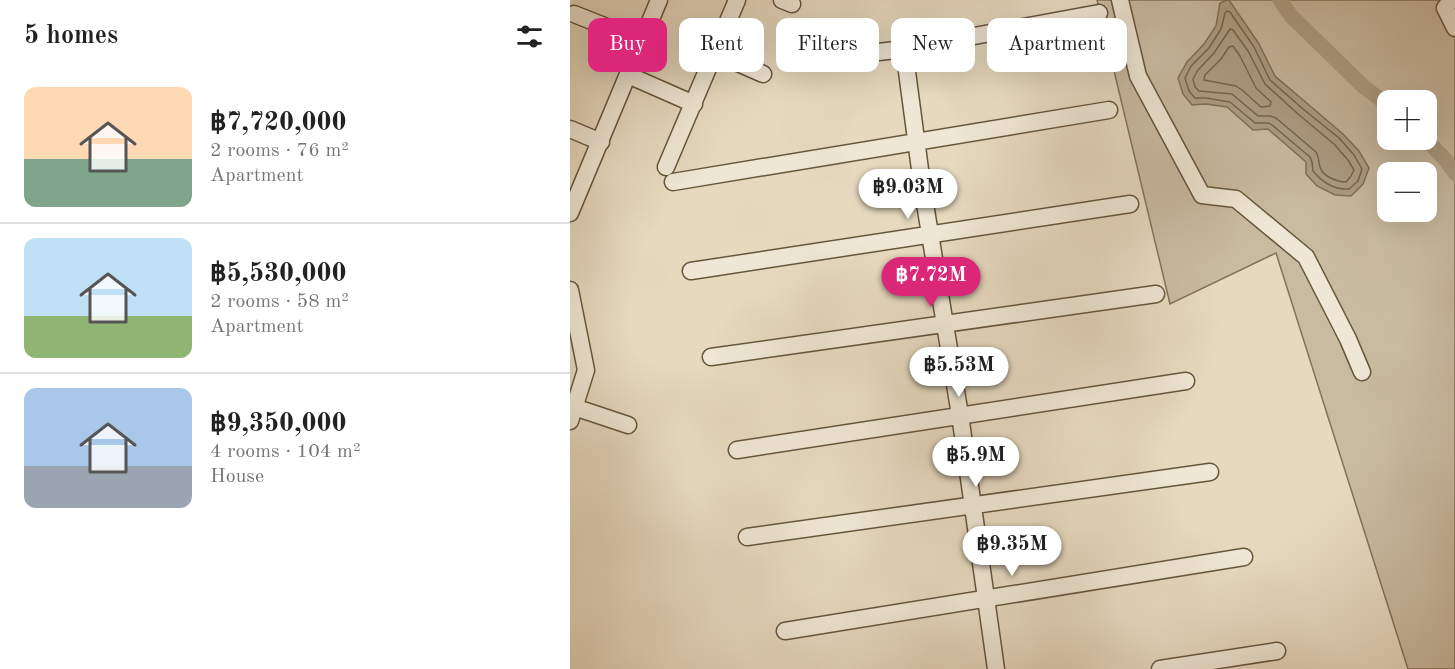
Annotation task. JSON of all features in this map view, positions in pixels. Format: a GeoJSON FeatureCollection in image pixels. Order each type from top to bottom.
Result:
{"type":"FeatureCollection","features":[{"type":"Feature","properties":{"kind":"street"},"geometry":{"type":"LineString","coordinates":[[652,18],[659,0]]}},
{"type":"Feature","properties":{"kind":"street"},"geometry":{"type":"LineString","coordinates":[[1120,0],[1138,76],[1202,195],[1236,199],[1306,257],[1348,339],[1362,372]]}},
{"type":"Feature","properties":{"kind":"street"},"geometry":{"type":"LineString","coordinates":[[726,18],[731,2]]}},
{"type":"Feature","properties":{"kind":"street"},"geometry":{"type":"LineString","coordinates":[[1445,3],[1455,28]]}},
{"type":"Feature","properties":{"kind":"street"},"geometry":{"type":"LineString","coordinates":[[574,13],[588,19]]}},
{"type":"Feature","properties":{"kind":"street"},"geometry":{"type":"LineString","coordinates":[[975,36],[1100,13]]}},
{"type":"Feature","properties":{"kind":"street"},"geometry":{"type":"LineString","coordinates":[[570,213],[629,72]]}},
{"type":"Feature","properties":{"kind":"street"},"geometry":{"type":"LineString","coordinates":[[707,72],[669,175],[916,142],[1109,110]]}},
{"type":"Feature","properties":{"kind":"street"},"geometry":{"type":"LineString","coordinates":[[758,72],[762,74]]}},
{"type":"Feature","properties":{"kind":"street"},"geometry":{"type":"LineString","coordinates":[[907,72],[996,669]]}},
{"type":"Feature","properties":{"kind":"street"},"geometry":{"type":"LineString","coordinates":[[628,75],[694,104]]}},
{"type":"Feature","properties":{"kind":"street"},"geometry":{"type":"LineString","coordinates":[[570,129],[600,142]]}},
{"type":"Feature","properties":{"kind":"street"},"geometry":{"type":"LineString","coordinates":[[691,271],[1130,204]]}},
{"type":"Feature","properties":{"kind":"street"},"geometry":{"type":"LineString","coordinates":[[570,290],[586,370],[572,414],[628,425]]}},
{"type":"Feature","properties":{"kind":"street"},"geometry":{"type":"LineString","coordinates":[[711,357],[1156,294]]}},
{"type":"Feature","properties":{"kind":"street"},"geometry":{"type":"LineString","coordinates":[[737,450],[1186,381]]}},
{"type":"Feature","properties":{"kind":"street"},"geometry":{"type":"LineString","coordinates":[[747,537],[1210,472]]}},
{"type":"Feature","properties":{"kind":"street"},"geometry":{"type":"LineString","coordinates":[[785,631],[1244,557]]}},
{"type":"Feature","properties":{"kind":"street"},"geometry":{"type":"LineString","coordinates":[[1160,669],[1249,662],[1277,651]]}},
{"type":"Feature","properties":{"kind":"shaded area"},"geometry":{"type":"Polygon","coordinates":[[[1097,0],[1455,0],[1455,669],[1408,669],[1276,253],[1170,304],[1114,72],[1127,72],[1127,18],[1101,18],[1097,0]]]}},
{"type":"Feature","properties":{"kind":"water"},"geometry":{"type":"Polygon","coordinates":[[[1227,0],[1259,44],[1275,76],[1343,134],[1359,151],[1369,168],[1363,184],[1351,196],[1335,195],[1317,186],[1306,174],[1306,162],[1268,129],[1253,130],[1227,107],[1192,105],[1183,94],[1178,78],[1187,62],[1204,44],[1216,26],[1220,3],[1227,0]]]}},
{"type":"Feature","properties":{"kind":"waterway"},"geometry":{"type":"LineString","coordinates":[[1280,0],[1291,16],[1377,97]]}},
{"type":"Feature","properties":{"kind":"waterway"},"geometry":{"type":"LineString","coordinates":[[1436,150],[1455,173]]}}]}
